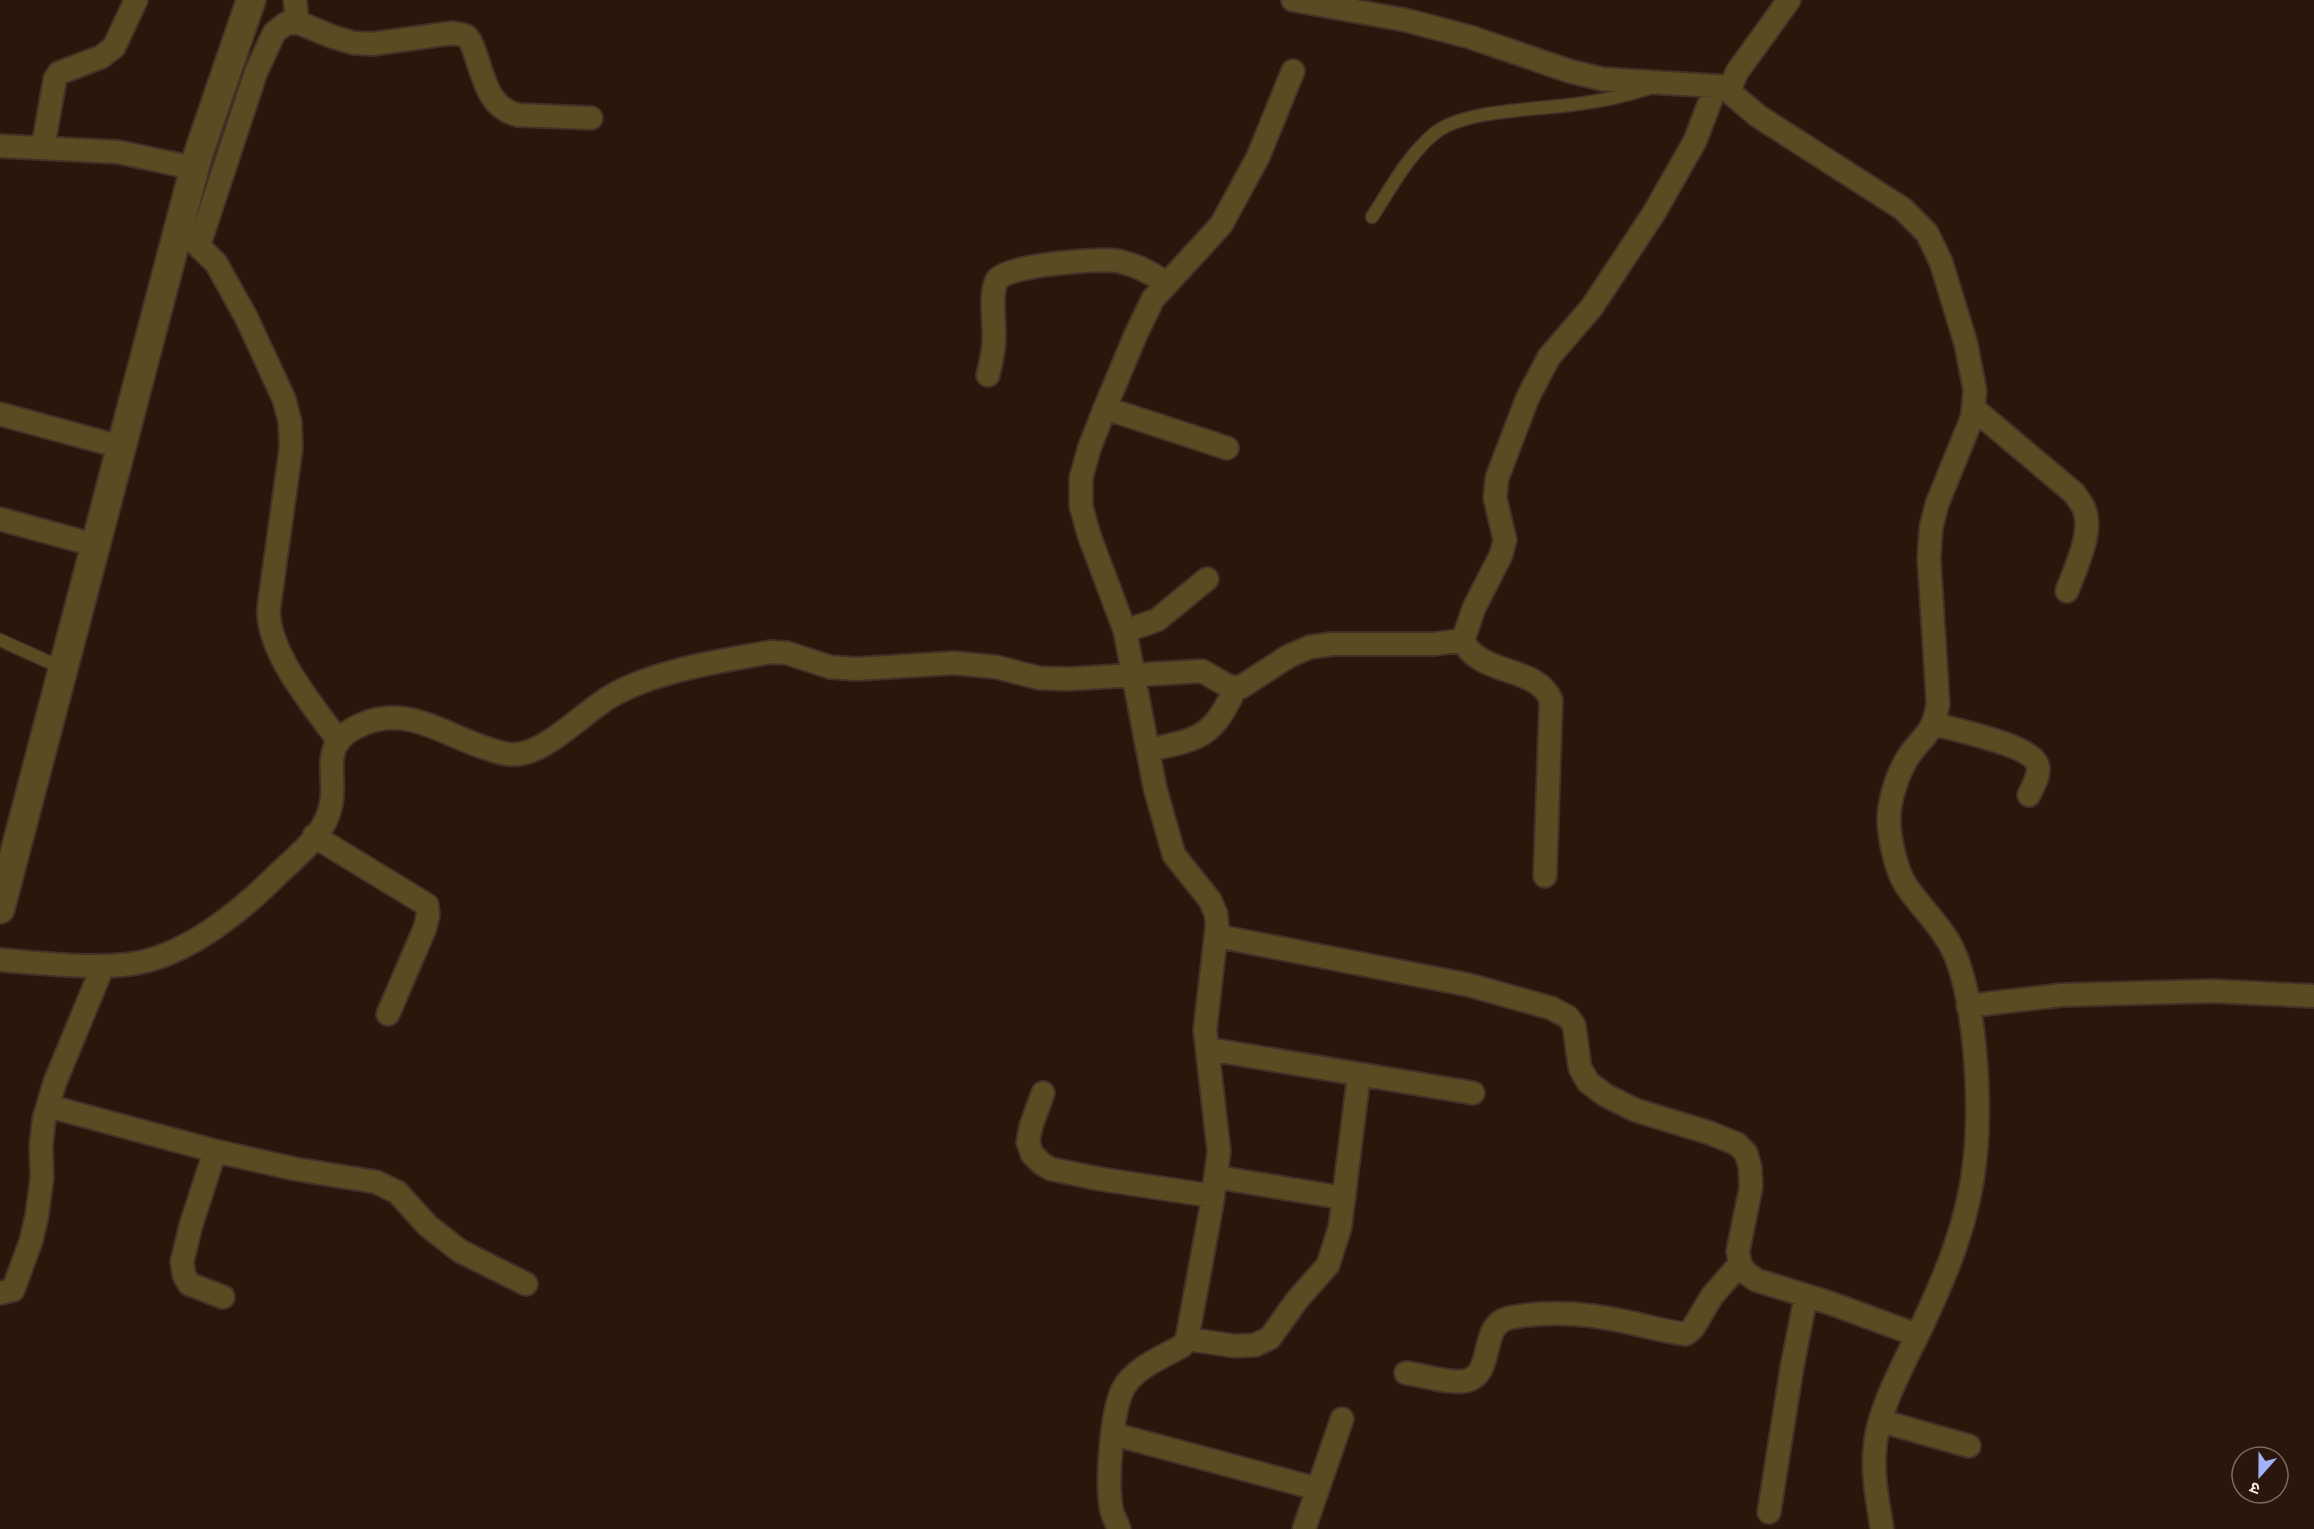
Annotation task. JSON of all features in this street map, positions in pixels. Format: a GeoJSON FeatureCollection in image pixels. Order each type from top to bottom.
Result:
{"type":"FeatureCollection","features":[{"type":"Feature","properties":{"kind":"street"},"geometry":{"type":"LineString","coordinates":[[43,147],[55,79],[59,73],[101,57],[114,47],[136,0]]}},
{"type":"Feature","properties":{"kind":"street"},"geometry":{"type":"LineString","coordinates":[[189,237],[194,168],[251,0]]}},
{"type":"Feature","properties":{"kind":"street"},"geometry":{"type":"LineString","coordinates":[[1293,0],[1416,23],[1470,37],[1602,80],[1724,86],[1741,104],[1903,209],[1927,233],[1941,262],[1965,344],[1975,391],[1966,434],[1937,504],[1931,528],[1929,559],[1938,704],[1934,724],[1909,755],[1898,777],[1889,814],[1891,843],[1904,882],[1930,914],[1952,948],[1964,980],[1977,1117],[1975,1160],[1967,1209],[1956,1250],[1898,1375],[1881,1421],[1875,1447],[1874,1474],[1882,1529]]}},
{"type":"Feature","properties":{"kind":"street"},"geometry":{"type":"LineString","coordinates":[[1545,876],[1551,700],[1539,683],[1476,657],[1466,649],[1463,640],[1474,608],[1501,555],[1504,540],[1495,498],[1497,478],[1528,397],[1549,357],[1592,307],[1654,213],[1724,86],[1737,72],[1788,0]]}},
{"type":"Feature","properties":{"kind":"street"},"geometry":{"type":"LineString","coordinates":[[0,909],[121,447],[189,237],[274,33],[296,11],[333,37],[363,44],[452,33],[464,34],[470,40],[486,86],[496,104],[507,112],[518,115],[591,118]]}},
{"type":"Feature","properties":{"kind":"street"},"geometry":{"type":"LineString","coordinates":[[1119,1529],[1112,1512],[1110,1490],[1113,1434],[1118,1407],[1124,1388],[1140,1370],[1182,1346],[1187,1339],[1215,1187],[1220,1152],[1205,1030],[1217,936],[1216,914],[1210,900],[1174,855],[1155,788],[1125,631],[1089,535],[1082,506],[1081,478],[1089,449],[1105,408],[1153,299],[1221,225],[1258,157],[1293,71]]}},
{"type":"Feature","properties":{"kind":"street"},"geometry":{"type":"LineString","coordinates":[[0,146],[118,152],[194,168]]}},
{"type":"Feature","properties":{"kind":"street"},"geometry":{"type":"LineString","coordinates":[[189,237],[216,263],[246,317],[284,399],[290,422],[291,448],[269,618],[276,643],[290,672],[338,740]]}},
{"type":"Feature","properties":{"kind":"street"},"geometry":{"type":"LineString","coordinates":[[988,375],[994,340],[994,295],[996,282],[1001,274],[1015,270],[1093,260],[1116,261],[1149,270],[1167,284]]}},
{"type":"Feature","properties":{"kind":"street"},"geometry":{"type":"LineString","coordinates":[[1105,408],[1227,448]]}},
{"type":"Feature","properties":{"kind":"street"},"geometry":{"type":"LineString","coordinates":[[1973,408],[2074,493],[2084,508],[2088,522],[2086,535],[2067,591]]}},
{"type":"Feature","properties":{"kind":"street"},"geometry":{"type":"LineString","coordinates":[[0,414],[121,447]]}},
{"type":"Feature","properties":{"kind":"street"},"geometry":{"type":"LineString","coordinates":[[0,519],[95,545]]}},
{"type":"Feature","properties":{"kind":"street"},"geometry":{"type":"LineString","coordinates":[[1125,631],[1157,621],[1208,579]]}},
{"type":"Feature","properties":{"kind":"street"},"geometry":{"type":"LineString","coordinates":[[0,960],[103,966],[124,965],[150,960],[218,927],[242,909],[307,846],[326,820],[332,798],[332,751],[341,736],[363,724],[389,716],[407,718],[479,747],[518,754],[537,748],[615,694],[663,675],[771,652],[787,653],[830,667],[856,669],[954,663],[996,667],[1039,678],[1068,679],[1202,671],[1230,687],[1241,687],[1289,656],[1310,647],[1332,644],[1436,644],[1463,640]]}},
{"type":"Feature","properties":{"kind":"street"},"geometry":{"type":"LineString","coordinates":[[1148,750],[1190,741],[1209,730],[1219,718],[1236,687]]}},
{"type":"Feature","properties":{"kind":"street"},"geometry":{"type":"LineString","coordinates":[[1934,724],[2017,748],[2033,757],[2038,765],[2038,772],[2029,795]]}},
{"type":"Feature","properties":{"kind":"street"},"geometry":{"type":"LineString","coordinates":[[314,836],[427,905],[428,915],[425,927],[388,1014]]}},
{"type":"Feature","properties":{"kind":"street"},"geometry":{"type":"LineString","coordinates":[[1217,936],[1469,985],[1551,1008],[1568,1017],[1574,1025],[1580,1068],[1588,1082],[1605,1095],[1635,1110],[1710,1133],[1737,1144],[1746,1154],[1750,1167],[1751,1187],[1738,1251],[1740,1264],[1745,1272],[1756,1280],[1917,1335]]}},
{"type":"Feature","properties":{"kind":"street"},"geometry":{"type":"LineString","coordinates":[[0,1293],[13,1290],[31,1241],[42,1177],[41,1146],[48,1106],[55,1082],[103,966]]}},
{"type":"Feature","properties":{"kind":"street"},"geometry":{"type":"LineString","coordinates":[[1968,1006],[2062,995],[2213,991],[2314,996]]}},
{"type":"Feature","properties":{"kind":"street"},"geometry":{"type":"LineString","coordinates":[[1208,1049],[1473,1093]]}},
{"type":"Feature","properties":{"kind":"street"},"geometry":{"type":"LineString","coordinates":[[1187,1339],[1235,1346],[1255,1345],[1270,1338],[1297,1300],[1328,1264],[1340,1227],[1359,1075]]}},
{"type":"Feature","properties":{"kind":"street"},"geometry":{"type":"LineString","coordinates":[[1042,1094],[1028,1142],[1032,1154],[1042,1164],[1052,1169],[1100,1179],[1344,1198]]}},
{"type":"Feature","properties":{"kind":"street"},"geometry":{"type":"LineString","coordinates":[[48,1106],[215,1151],[295,1169],[376,1182],[397,1192],[428,1226],[460,1251],[526,1284]]}},
{"type":"Feature","properties":{"kind":"street"},"geometry":{"type":"LineString","coordinates":[[215,1151],[191,1225],[182,1262],[184,1275],[189,1284],[223,1297]]}},
{"type":"Feature","properties":{"kind":"street"},"geometry":{"type":"LineString","coordinates":[[1406,1373],[1462,1382],[1472,1379],[1484,1362],[1492,1331],[1498,1323],[1507,1318],[1548,1314],[1590,1315],[1686,1334],[1693,1328],[1712,1296],[1740,1264]]}},
{"type":"Feature","properties":{"kind":"street"},"geometry":{"type":"LineString","coordinates":[[1769,1512],[1792,1367],[1806,1296]]}},
{"type":"Feature","properties":{"kind":"street"},"geometry":{"type":"LineString","coordinates":[[1304,1529],[1342,1419]]}},
{"type":"Feature","properties":{"kind":"street"},"geometry":{"type":"LineString","coordinates":[[1881,1421],[1970,1446]]}},
{"type":"Feature","properties":{"kind":"street"},"geometry":{"type":"LineString","coordinates":[[1113,1434],[1318,1489]]}},
{"type":"Feature","properties":{"kind":"lane"},"geometry":{"type":"LineString","coordinates":[[1372,217],[1419,147],[1437,131],[1476,117],[1580,104],[1634,93],[1668,83]]}},
{"type":"Feature","properties":{"kind":"lane"},"geometry":{"type":"LineString","coordinates":[[0,640],[62,668]]}}]}
